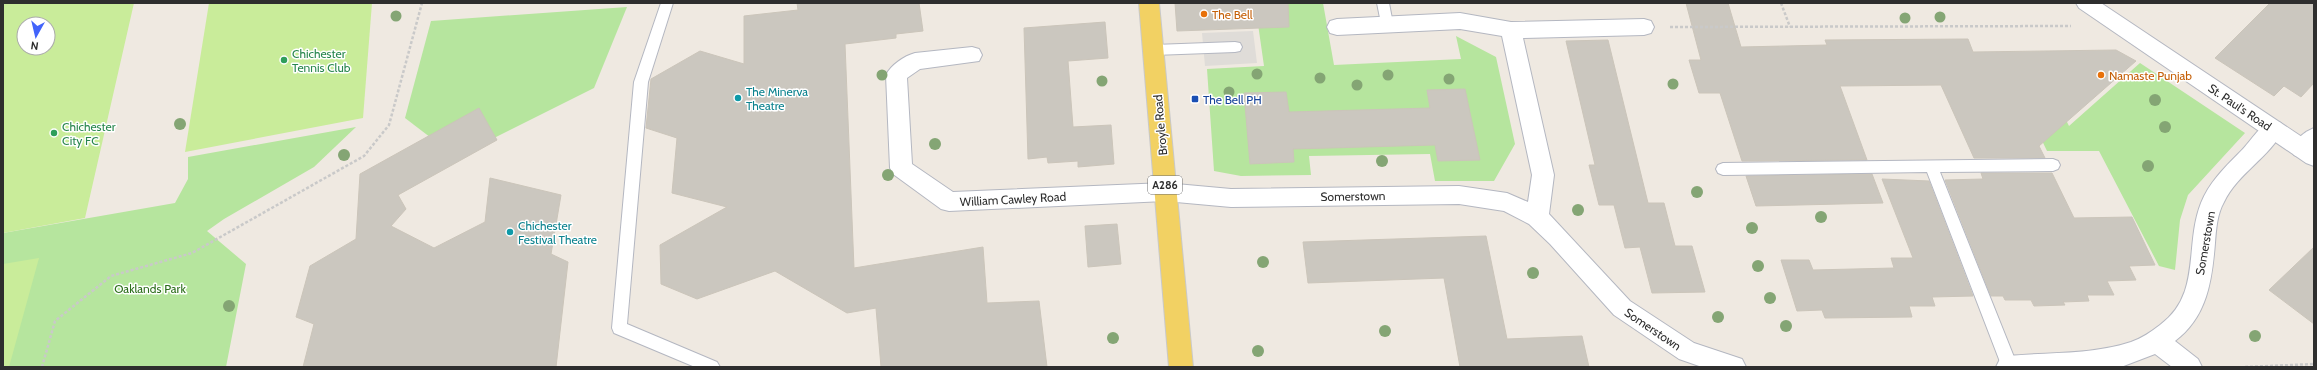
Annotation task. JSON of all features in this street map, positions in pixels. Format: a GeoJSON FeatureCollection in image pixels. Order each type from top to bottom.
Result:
{"type":"FeatureCollection","features":[{"type":"Feature","properties":{"kind":"main road","name":"Broyle Road"},"geometry":{"type":"LineString","coordinates":[[1149,3],[1180,367]]}},
{"type":"Feature","properties":{"kind":"street","name":"St. Paul's Road"},"geometry":{"type":"LineString","coordinates":[[2086,3],[2273,129],[2310,147]]}},
{"type":"Feature","properties":{"kind":"street"},"geometry":{"type":"LineString","coordinates":[[1337,26],[1460,21],[1511,30],[1644,28]]}},
{"type":"Feature","properties":{"kind":"street"},"geometry":{"type":"LineString","coordinates":[[1511,30],[1542,175],[1537,217]]}},
{"type":"Feature","properties":{"kind":"street","name":"William Cawley Road"},"geometry":{"type":"LineString","coordinates":[[972,55],[915,61],[896,76],[901,168],[919,181],[950,202],[1165,192]]}},
{"type":"Feature","properties":{"kind":"street","name":"Somerstown"},"geometry":{"type":"LineString","coordinates":[[2009,367],[2080,364],[2120,358],[2160,343],[2184,319],[2196,296],[2206,228],[2212,203],[2225,181],[2256,151],[2273,129]]}},
{"type":"Feature","properties":{"kind":"street","name":"Somerstown"},"geometry":{"type":"LineString","coordinates":[[1165,192],[1231,198],[1459,194],[1507,202],[1537,217],[1558,237],[1622,308],[1684,359],[1734,367]]}},
{"type":"Feature","properties":{"kind":"street"},"geometry":{"type":"LineString","coordinates":[[2160,343],[2190,367]]}},
{"type":"Feature","properties":{"kind":"lane"},"geometry":{"type":"LineString","coordinates":[[667,3],[642,82],[619,328],[712,367]]}},
{"type":"Feature","properties":{"kind":"lane"},"geometry":{"type":"LineString","coordinates":[[1383,3],[1387,24]]}},
{"type":"Feature","properties":{"kind":"lane"},"geometry":{"type":"LineString","coordinates":[[1154,50],[1235,46]]}},
{"type":"Feature","properties":{"kind":"lane"},"geometry":{"type":"LineString","coordinates":[[1723,169],[2053,165]]}},
{"type":"Feature","properties":{"kind":"lane"},"geometry":{"type":"LineString","coordinates":[[1931,166],[2009,367]]}},
{"type":"Feature","properties":{"kind":"path"},"geometry":{"type":"LineString","coordinates":[[42,367],[55,321],[111,276],[192,253],[364,156],[389,125],[422,3]]}},
{"type":"Feature","properties":{"kind":"path"},"geometry":{"type":"LineString","coordinates":[[1781,3],[1790,27]]}},
{"type":"Feature","properties":{"kind":"path"},"geometry":{"type":"LineString","coordinates":[[1644,28],[2072,26]]}},
{"type":"Feature","properties":{"kind":"path"},"geometry":{"type":"LineString","coordinates":[[2245,367],[2314,364]]}},
{"type":"Feature","properties":{"kind":"green space","name":"Chichester City FC"},"geometry":{"type":"Polygon","coordinates":[[[3,3],[134,3],[85,218],[3,233],[3,3]]]}},
{"type":"Feature","properties":{"kind":"green space","name":"Chichester Tennis Club"},"geometry":{"type":"Polygon","coordinates":[[[209,3],[372,3],[363,118],[185,152],[209,3]]]}},
{"type":"Feature","properties":{"kind":"green space"},"geometry":{"type":"Polygon","coordinates":[[[1255,3],[1323,3],[1334,65],[1461,59],[1456,36],[1496,57],[1515,144],[1494,181],[1435,181],[1430,154],[1309,156],[1311,175],[1241,176],[1214,171],[1207,69],[1264,66],[1255,3]]]}},
{"type":"Feature","properties":{"kind":"green space"},"geometry":{"type":"Polygon","coordinates":[[[627,7],[594,88],[456,157],[405,118],[431,21],[627,7]]]}},
{"type":"Feature","properties":{"kind":"green space"},"geometry":{"type":"Polygon","coordinates":[[[2032,52],[2069,126],[2140,63],[2245,133],[2188,195],[2180,220],[2175,270],[2159,266],[2099,151],[2047,151],[2034,124],[2032,52]]]}},
{"type":"Feature","properties":{"kind":"green space","name":"Oaklands Park"},"geometry":{"type":"Polygon","coordinates":[[[356,127],[314,167],[224,219],[207,231],[246,264],[226,367],[3,367],[3,233],[175,203],[188,179],[188,157],[356,127]]]}},
{"type":"Feature","properties":{"kind":"green space"},"geometry":{"type":"Polygon","coordinates":[[[39,258],[9,367],[3,367],[3,264],[39,258]]]}},
{"type":"Feature","properties":{"kind":"shaded area"},"geometry":{"type":"Polygon","coordinates":[[[1253,31],[1257,63],[1205,66],[1202,33],[1253,31]]]}},
{"type":"Feature","properties":{"kind":"building"},"geometry":{"type":"Polygon","coordinates":[[[797,3],[919,3],[923,31],[896,34],[896,38],[845,44],[854,268],[983,247],[987,303],[1039,301],[1047,367],[881,367],[876,308],[847,313],[775,271],[697,299],[661,284],[660,245],[727,207],[672,193],[677,138],[646,128],[651,79],[700,51],[744,64],[744,16],[798,10],[797,3]]]}},
{"type":"Feature","properties":{"kind":"building"},"geometry":{"type":"Polygon","coordinates":[[[1175,3],[1288,3],[1289,27],[1177,31],[1175,3]]]}},
{"type":"Feature","properties":{"kind":"building"},"geometry":{"type":"Polygon","coordinates":[[[1686,3],[1728,3],[1741,47],[1827,45],[1825,40],[1968,39],[1973,52],[2116,50],[2136,61],[2039,146],[2045,158],[1974,158],[1941,85],[1840,86],[1867,160],[1742,161],[1720,93],[1699,93],[1689,60],[1701,60],[1686,3]]]}},
{"type":"Feature","properties":{"kind":"building"},"geometry":{"type":"Polygon","coordinates":[[[2270,3],[2314,3],[2314,83],[2301,97],[2284,86],[2274,96],[2215,58],[2270,3]]]}},
{"type":"Feature","properties":{"kind":"building"},"geometry":{"type":"Polygon","coordinates":[[[1105,22],[1108,58],[1068,61],[1073,127],[1111,125],[1114,164],[1078,167],[1078,161],[1048,163],[1047,157],[1028,159],[1024,28],[1105,22]]]}},
{"type":"Feature","properties":{"kind":"building"},"geometry":{"type":"Polygon","coordinates":[[[1608,40],[1648,203],[1664,203],[1675,246],[1692,246],[1705,292],[1652,293],[1640,247],[1625,248],[1614,205],[1599,205],[1589,165],[1595,165],[1566,41],[1608,40]]]}},
{"type":"Feature","properties":{"kind":"building"},"geometry":{"type":"Polygon","coordinates":[[[1465,89],[1480,160],[1438,161],[1435,145],[1293,149],[1294,162],[1250,164],[1244,93],[1286,92],[1289,112],[1430,108],[1427,90],[1465,89]]]}},
{"type":"Feature","properties":{"kind":"building","name":"Chichester Festival Theatre"},"geometry":{"type":"Polygon","coordinates":[[[479,108],[497,140],[398,195],[406,209],[391,226],[434,248],[485,222],[490,178],[561,195],[551,254],[568,262],[556,367],[303,367],[314,324],[296,317],[310,266],[356,239],[360,174],[479,108]]]}},
{"type":"Feature","properties":{"kind":"building"},"geometry":{"type":"Polygon","coordinates":[[[1981,173],[2052,173],[2074,218],[2132,217],[2155,265],[2129,266],[2136,280],[2107,281],[2114,295],[2087,295],[2089,301],[2063,302],[2065,305],[2034,306],[2031,300],[2005,300],[2003,296],[1991,296],[1945,180],[1983,179],[1981,173]]]}},
{"type":"Feature","properties":{"kind":"building"},"geometry":{"type":"Polygon","coordinates":[[[1872,174],[1883,203],[1756,206],[1746,176],[1872,174]]]}},
{"type":"Feature","properties":{"kind":"building"},"geometry":{"type":"Polygon","coordinates":[[[1882,179],[1929,181],[1973,296],[1932,297],[1935,306],[1909,306],[1912,317],[1825,318],[1822,310],[1797,311],[1781,260],[1809,260],[1813,270],[1894,268],[1891,258],[1913,258],[1882,179]]]}},
{"type":"Feature","properties":{"kind":"building"},"geometry":{"type":"Polygon","coordinates":[[[1117,224],[1121,264],[1088,267],[1085,226],[1117,224]]]}},
{"type":"Feature","properties":{"kind":"building"},"geometry":{"type":"Polygon","coordinates":[[[1486,236],[1507,339],[1582,336],[1589,367],[1460,367],[1444,278],[1308,283],[1303,242],[1486,236]]]}},
{"type":"Feature","properties":{"kind":"building"},"geometry":{"type":"Polygon","coordinates":[[[2314,247],[2314,324],[2269,290],[2314,247]]]}},
{"type":"Feature","properties":{"kind":"place","name":"The Bell"},"geometry":{"type":"Point","coordinates":[1204,14]}},
{"type":"Feature","properties":{"kind":"place","name":"Chichester Tennis Club"},"geometry":{"type":"Point","coordinates":[284,60]}},
{"type":"Feature","properties":{"kind":"place","name":"Namaste Punjab"},"geometry":{"type":"Point","coordinates":[2101,75]}},
{"type":"Feature","properties":{"kind":"place","name":"The Minerva Theatre"},"geometry":{"type":"Point","coordinates":[738,98]}},
{"type":"Feature","properties":{"kind":"place","name":"The Bell PH"},"geometry":{"type":"Point","coordinates":[1195,99]}},
{"type":"Feature","properties":{"kind":"place","name":"Chichester City FC"},"geometry":{"type":"Point","coordinates":[54,133]}},
{"type":"Feature","properties":{"kind":"place","name":"Chichester Festival Theatre"},"geometry":{"type":"Point","coordinates":[510,232]}}]}
